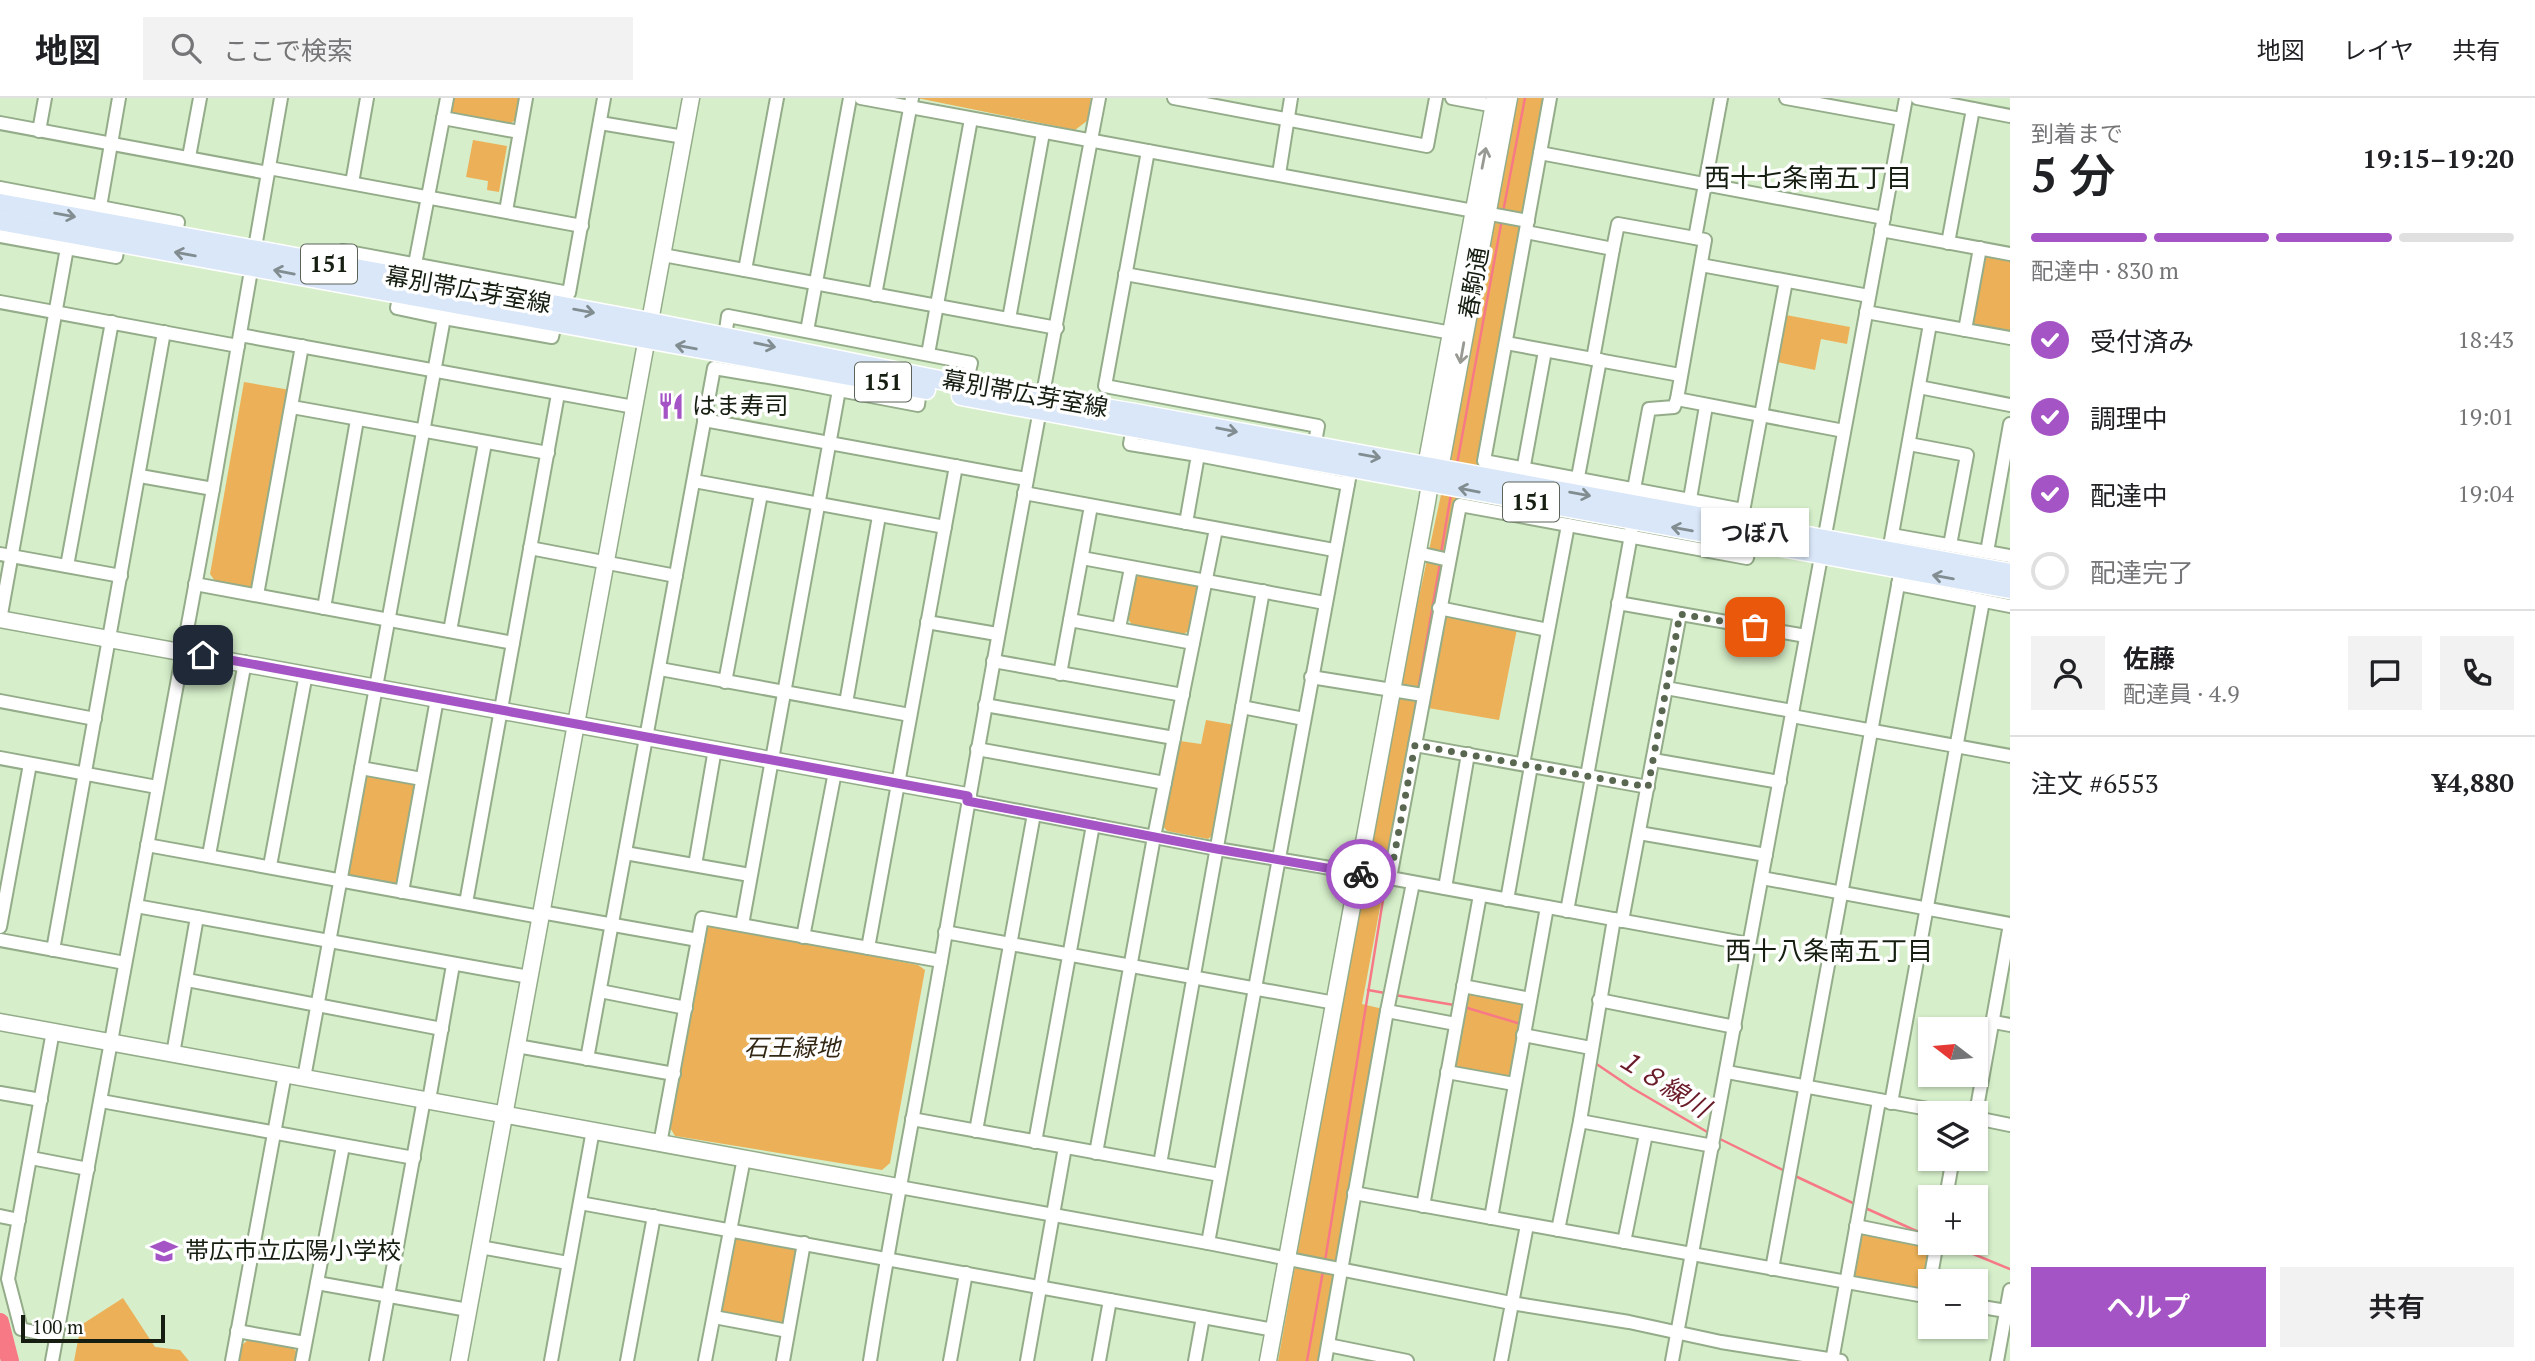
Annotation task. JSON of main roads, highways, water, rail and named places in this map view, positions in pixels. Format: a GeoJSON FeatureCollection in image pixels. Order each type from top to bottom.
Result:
{"type":"FeatureCollection","features":[{"type":"Feature","properties":{"kind":"main road","name":"幕別帯広芽室線"},"geometry":{"type":"LineString","coordinates":[[3,209],[120,234],[401,286],[520,299],[802,368],[920,388],[964,391]]}},
{"type":"Feature","properties":{"kind":"main road","name":"幕別帯広芽室線"},"geometry":{"type":"LineString","coordinates":[[120,234],[176,235],[254,258],[340,266],[401,286]]}},
{"type":"Feature","properties":{"kind":"main road","name":"幕別帯広芽室線"},"geometry":{"type":"LineString","coordinates":[[520,299],[555,323],[724,337],[802,368],[1040,403],[1432,473],[1633,512],[1750,541],[1823,546],[1890,543],[2010,573]]}},
{"type":"Feature","properties":{"kind":"main road","name":"幕別帯広芽室線"},"geometry":{"type":"LineString","coordinates":[[1134,420],[1178,421],[1313,453],[1350,476],[1432,473]]}},
{"type":"Feature","properties":{"kind":"main road","name":"幕別帯広芽室線"},"geometry":{"type":"LineString","coordinates":[[1633,512],[1742,517],[1900,577],[2010,589]]}},
{"type":"Feature","properties":{"kind":"waterway"},"geometry":{"type":"LineString","coordinates":[[1503,212],[1525,98]]}},
{"type":"Feature","properties":{"kind":"waterway"},"geometry":{"type":"LineString","coordinates":[[1457,464],[1502,219]]}},
{"type":"Feature","properties":{"kind":"waterway"},"geometry":{"type":"LineString","coordinates":[[1441,553],[1451,494]]}},
{"type":"Feature","properties":{"kind":"waterway"},"geometry":{"type":"LineString","coordinates":[[1418,691],[1440,563]]}},
{"type":"Feature","properties":{"kind":"waterway"},"geometry":{"type":"LineString","coordinates":[[1411,733],[1417,698]]}},
{"type":"Feature","properties":{"kind":"waterway"},"geometry":{"type":"LineString","coordinates":[[1325,1261],[1386,881]]}},
{"type":"Feature","properties":{"kind":"waterway","name":"１８線川"},"geometry":{"type":"LineString","coordinates":[[1368,990],[1385,993]]}},
{"type":"Feature","properties":{"kind":"waterway","name":"１８線川"},"geometry":{"type":"LineString","coordinates":[[1395,995],[1454,1005]]}},
{"type":"Feature","properties":{"kind":"waterway","name":"１８線川"},"geometry":{"type":"LineString","coordinates":[[1464,1007],[1521,1024]]}},
{"type":"Feature","properties":{"kind":"waterway","name":"１８線川"},"geometry":{"type":"LineString","coordinates":[[1595,1063],[1709,1133]]}},
{"type":"Feature","properties":{"kind":"waterway","name":"１８線川"},"geometry":{"type":"LineString","coordinates":[[1718,1138],[1787,1172]]}},
{"type":"Feature","properties":{"kind":"waterway","name":"１８線川"},"geometry":{"type":"LineString","coordinates":[[1793,1175],[1857,1205]]}},
{"type":"Feature","properties":{"kind":"waterway","name":"１８線川"},"geometry":{"type":"LineString","coordinates":[[1863,1207],[1918,1232]]}},
{"type":"Feature","properties":{"kind":"waterway","name":"１８線川"},"geometry":{"type":"LineString","coordinates":[[1976,1255],[2010,1269]]}},
{"type":"Feature","properties":{"kind":"waterway"},"geometry":{"type":"LineString","coordinates":[[1307,1361],[1323,1271]]}},
{"type":"Feature","properties":{"kind":"waterway"},"geometry":{"type":"LineString","coordinates":[[0,1322],[10,1361]]}},
{"type":"Feature","properties":{"kind":"place","name":"はま寿司"},"geometry":{"type":"Point","coordinates":[671,406]}},
{"type":"Feature","properties":{"kind":"place","name":"つぼ八"},"geometry":{"type":"Point","coordinates":[1755,627]}},
{"type":"Feature","properties":{"kind":"place","name":"帯広市立広陽小学校"},"geometry":{"type":"Point","coordinates":[164,1251]}},
{"type":"Feature","properties":{"kind":"district","name":"西十七条南五丁目"},"geometry":{"type":"Point","coordinates":[1808,178]}},
{"type":"Feature","properties":{"kind":"district","name":"西十八条南五丁目"},"geometry":{"type":"Point","coordinates":[1829,951]}},
{"type":"Feature","properties":{"kind":"park label","name":"石王緑地"},"geometry":{"type":"Point","coordinates":[792,1048]}}]}
